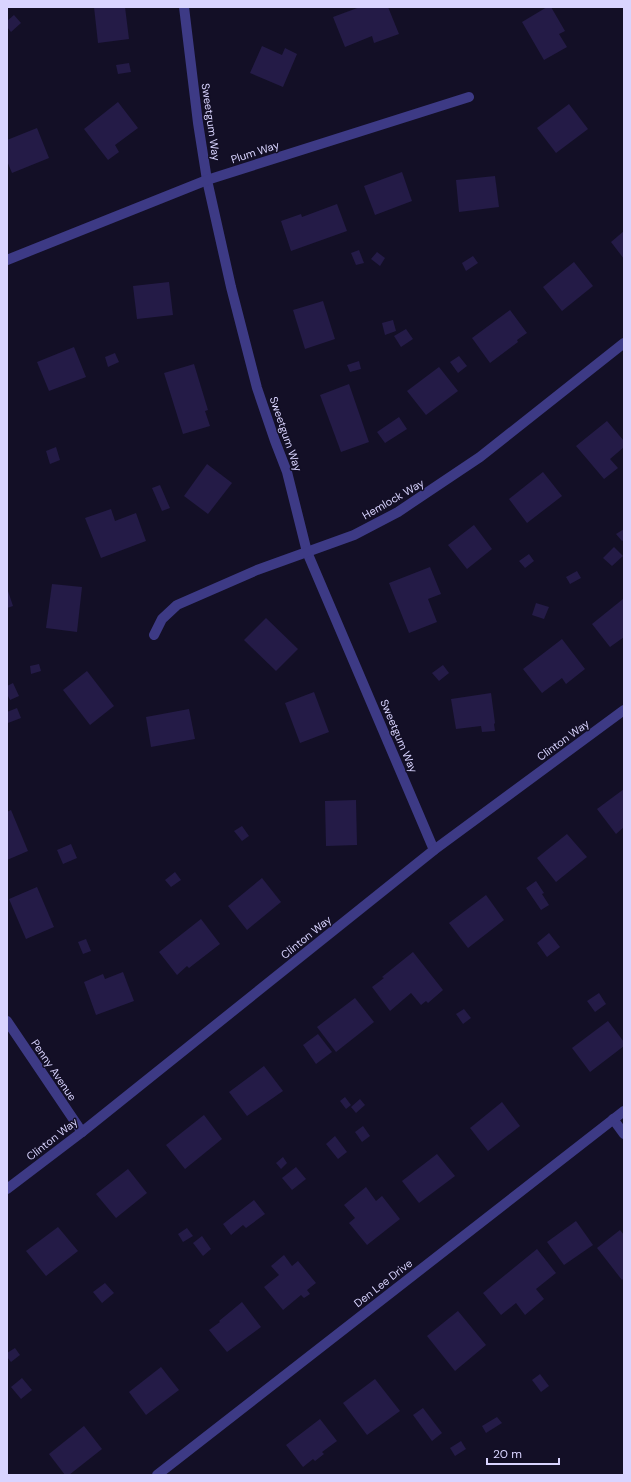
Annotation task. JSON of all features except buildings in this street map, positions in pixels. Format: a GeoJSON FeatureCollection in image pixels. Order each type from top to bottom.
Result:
{"type":"FeatureCollection","features":[{"type":"Feature","properties":{"kind":"street","name":"Sweetgum Way"},"geometry":{"type":"LineString","coordinates":[[184,7],[198,124],[207,180],[231,287],[258,388],[275,441],[287,472],[307,552],[434,850]]}},
{"type":"Feature","properties":{"kind":"street","name":"Plum Way"},"geometry":{"type":"LineString","coordinates":[[7,260],[207,180],[469,97]]}},
{"type":"Feature","properties":{"kind":"street","name":"Hemlock Way"},"geometry":{"type":"LineString","coordinates":[[154,635],[162,620],[177,605],[257,570],[354,535],[398,512],[480,457],[624,343]]}},
{"type":"Feature","properties":{"kind":"street","name":"Clinton Way"},"geometry":{"type":"LineString","coordinates":[[7,1189],[82,1132],[434,850],[624,710]]}},
{"type":"Feature","properties":{"kind":"street","name":"Penny Avenue"},"geometry":{"type":"LineString","coordinates":[[7,1021],[82,1132]]}},
{"type":"Feature","properties":{"kind":"street","name":"Den Lee Drive"},"geometry":{"type":"LineString","coordinates":[[157,1475],[624,1111]]}},
{"type":"Feature","properties":{"kind":"street"},"geometry":{"type":"LineString","coordinates":[[614,1119],[624,1134]]}}]}
